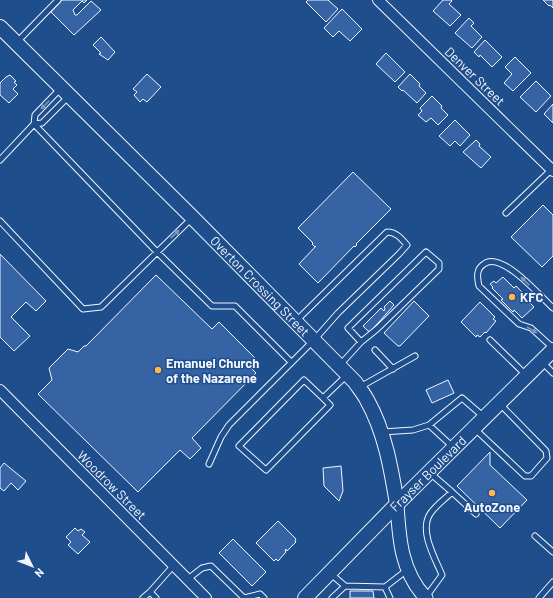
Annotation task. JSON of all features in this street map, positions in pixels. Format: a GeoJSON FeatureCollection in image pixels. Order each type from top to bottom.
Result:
{"type":"FeatureCollection","features":[{"type":"Feature","properties":{"kind":"main road","name":"Overton Crossing Street"},"geometry":{"type":"LineString","coordinates":[[0,26],[315,339],[359,387],[367,400],[381,432],[389,460],[396,504]]}},
{"type":"Feature","properties":{"kind":"main road","name":"Frayser Boulevard"},"geometry":{"type":"LineString","coordinates":[[307,597],[396,504],[430,473],[553,349]]}},
{"type":"Feature","properties":{"kind":"street","name":"Denver Street"},"geometry":{"type":"LineString","coordinates":[[378,0],[552,170]]}},
{"type":"Feature","properties":{"kind":"street","name":"Woodrow Street"},"geometry":{"type":"LineString","coordinates":[[0,390],[206,598]]}},
{"type":"Feature","properties":{"kind":"street","name":"Overton Crossing Street"},"geometry":{"type":"LineString","coordinates":[[396,504],[401,549],[407,570],[417,588],[426,598]]}},
{"type":"Feature","properties":{"kind":"lane"},"geometry":{"type":"LineString","coordinates":[[16,42],[58,0]]}},
{"type":"Feature","properties":{"kind":"lane"},"geometry":{"type":"LineString","coordinates":[[65,92],[34,115],[34,124],[157,252],[212,306],[235,306],[291,362]]}},
{"type":"Feature","properties":{"kind":"lane"},"geometry":{"type":"LineString","coordinates":[[0,160],[34,124],[42,123],[65,92]]}},
{"type":"Feature","properties":{"kind":"lane"},"geometry":{"type":"LineString","coordinates":[[506,213],[552,170]]}},
{"type":"Feature","properties":{"kind":"lane"},"geometry":{"type":"LineString","coordinates":[[0,221],[82,309],[101,307],[192,217]]}},
{"type":"Feature","properties":{"kind":"lane"},"geometry":{"type":"LineString","coordinates":[[209,464],[221,437],[229,425],[315,339],[338,313],[407,245],[393,232],[387,232],[296,321]]}},
{"type":"Feature","properties":{"kind":"lane"},"geometry":{"type":"LineString","coordinates":[[323,398],[344,370],[361,342],[377,329],[439,269],[439,263],[426,252],[348,328],[361,342]]}},
{"type":"Feature","properties":{"kind":"lane"},"geometry":{"type":"LineString","coordinates":[[553,308],[515,271],[499,262],[486,262],[479,267],[477,277],[479,286],[519,324],[531,328],[553,349]]}},
{"type":"Feature","properties":{"kind":"lane"},"geometry":{"type":"LineString","coordinates":[[490,340],[527,376]]}},
{"type":"Feature","properties":{"kind":"lane"},"geometry":{"type":"LineString","coordinates":[[374,350],[393,368]]}},
{"type":"Feature","properties":{"kind":"lane"},"geometry":{"type":"LineString","coordinates":[[359,387],[415,356]]}},
{"type":"Feature","properties":{"kind":"lane"},"geometry":{"type":"LineString","coordinates":[[541,361],[553,373]]}},
{"type":"Feature","properties":{"kind":"lane"},"geometry":{"type":"LineString","coordinates":[[304,380],[323,398],[330,405],[266,470],[239,446],[304,380]]}},
{"type":"Feature","properties":{"kind":"lane"},"geometry":{"type":"LineString","coordinates":[[381,432],[413,430],[429,425],[462,398],[485,418]]}},
{"type":"Feature","properties":{"kind":"lane"},"geometry":{"type":"LineString","coordinates":[[474,428],[525,476],[531,476],[547,458],[546,451],[499,403]]}},
{"type":"Feature","properties":{"kind":"lane"},"geometry":{"type":"LineString","coordinates":[[429,425],[454,448]]}},
{"type":"Feature","properties":{"kind":"lane"},"geometry":{"type":"LineString","coordinates":[[430,473],[476,514]]}},
{"type":"Feature","properties":{"kind":"lane"},"geometry":{"type":"LineString","coordinates":[[426,598],[442,575],[426,533],[426,522],[430,513],[452,492]]}},
{"type":"Feature","properties":{"kind":"lane"},"geometry":{"type":"LineString","coordinates":[[535,536],[553,552]]}},
{"type":"Feature","properties":{"kind":"lane"},"geometry":{"type":"LineString","coordinates":[[143,598],[174,565]]}},
{"type":"Feature","properties":{"kind":"lane"},"geometry":{"type":"LineString","coordinates":[[188,579],[202,568],[211,566],[244,598],[260,594],[264,598]]}},
{"type":"Feature","properties":{"kind":"lane"},"geometry":{"type":"LineString","coordinates":[[329,573],[344,586],[385,587],[407,570]]}},
{"type":"Feature","properties":{"kind":"lane"},"geometry":{"type":"LineString","coordinates":[[539,598],[553,582]]}},
{"type":"Feature","properties":{"kind":"lane"},"geometry":{"type":"LineString","coordinates":[[332,598],[344,586]]}},
{"type":"Feature","properties":{"kind":"lane"},"geometry":{"type":"LineString","coordinates":[[385,587],[390,598]]}},
{"type":"Feature","properties":{"kind":"lane"},"geometry":{"type":"LineString","coordinates":[[150,592],[156,598]]}},
{"type":"Feature","properties":{"kind":"building"},"geometry":{"type":"Polygon","coordinates":[[[62,0],[87,0],[84,3],[82,1],[73,10],[75,15],[77,15],[91,1],[101,10],[74,35],[51,12],[62,0]]]}},
{"type":"Feature","properties":{"kind":"building"},"geometry":{"type":"Polygon","coordinates":[[[308,0],[328,0],[338,9],[326,22],[306,2],[308,0]]]}},
{"type":"Feature","properties":{"kind":"building"},"geometry":{"type":"Polygon","coordinates":[[[443,0],[451,0],[452,1],[449,4],[461,15],[450,26],[433,11],[443,0]]]}},
{"type":"Feature","properties":{"kind":"building"},"geometry":{"type":"Polygon","coordinates":[[[543,0],[553,0],[553,8],[550,5],[549,6],[543,0]]]}},
{"type":"Feature","properties":{"kind":"building"},"geometry":{"type":"Polygon","coordinates":[[[342,9],[362,29],[350,41],[339,31],[333,37],[324,28],[342,9]]]}},
{"type":"Feature","properties":{"kind":"building"},"geometry":{"type":"Polygon","coordinates":[[[469,18],[474,23],[471,26],[482,37],[472,48],[455,33],[469,18]]]}},
{"type":"Feature","properties":{"kind":"building"},"geometry":{"type":"Polygon","coordinates":[[[101,37],[115,52],[108,60],[99,54],[101,53],[93,45],[101,37]]]}},
{"type":"Feature","properties":{"kind":"building"},"geometry":{"type":"Polygon","coordinates":[[[485,40],[502,57],[492,67],[480,55],[479,57],[474,52],[485,40]]]}},
{"type":"Feature","properties":{"kind":"building"},"geometry":{"type":"Polygon","coordinates":[[[386,53],[405,72],[395,82],[376,64],[386,53]]]}},
{"type":"Feature","properties":{"kind":"building"},"geometry":{"type":"Polygon","coordinates":[[[515,57],[531,73],[513,91],[504,83],[512,74],[505,67],[515,57]]]}},
{"type":"Feature","properties":{"kind":"building"},"geometry":{"type":"Polygon","coordinates":[[[147,74],[161,87],[147,102],[143,99],[140,102],[134,95],[137,92],[133,89],[147,74]]]}},
{"type":"Feature","properties":{"kind":"building"},"geometry":{"type":"Polygon","coordinates":[[[410,74],[420,84],[419,86],[426,93],[417,103],[398,87],[410,74]]]}},
{"type":"Feature","properties":{"kind":"building"},"geometry":{"type":"Polygon","coordinates":[[[10,75],[16,81],[14,82],[17,85],[13,89],[18,94],[9,103],[0,95],[0,83],[10,75]]]}},
{"type":"Feature","properties":{"kind":"building"},"geometry":{"type":"Polygon","coordinates":[[[536,81],[551,96],[536,112],[520,97],[536,81]]]}},
{"type":"Feature","properties":{"kind":"building"},"geometry":{"type":"Polygon","coordinates":[[[432,96],[442,106],[441,108],[448,115],[438,125],[431,118],[426,122],[418,115],[422,111],[420,108],[432,96]]]}},
{"type":"Feature","properties":{"kind":"building"},"geometry":{"type":"Polygon","coordinates":[[[553,104],[553,123],[544,114],[553,104]]]}},
{"type":"Feature","properties":{"kind":"building"},"geometry":{"type":"Polygon","coordinates":[[[455,120],[470,135],[460,146],[455,141],[450,146],[439,136],[455,120]]]}},
{"type":"Feature","properties":{"kind":"building"},"geometry":{"type":"Polygon","coordinates":[[[476,140],[480,144],[479,146],[491,157],[481,168],[463,152],[476,140]]]}},
{"type":"Feature","properties":{"kind":"building"},"geometry":{"type":"Polygon","coordinates":[[[353,172],[391,209],[318,283],[299,264],[316,246],[315,247],[298,228],[353,172]]]}},
{"type":"Feature","properties":{"kind":"building"},"geometry":{"type":"Polygon","coordinates":[[[543,205],[553,215],[553,256],[542,267],[511,237],[543,205]]]}},
{"type":"Feature","properties":{"kind":"building"},"geometry":{"type":"Polygon","coordinates":[[[0,254],[46,301],[36,311],[26,302],[11,317],[30,336],[14,351],[0,337],[0,254]]]}},
{"type":"Feature","properties":{"kind":"building"},"geometry":{"type":"Polygon","coordinates":[[[156,275],[212,329],[219,322],[256,359],[249,366],[256,373],[192,438],[201,448],[190,459],[180,450],[138,492],[38,394],[52,380],[49,368],[68,349],[78,352],[86,346],[156,275]]]}},
{"type":"Feature","properties":{"kind":"building","name":"KFC"},"geometry":{"type":"Polygon","coordinates":[[[503,277],[514,288],[516,286],[524,294],[522,295],[534,307],[522,318],[514,310],[513,312],[501,300],[503,299],[490,284],[494,281],[496,283],[503,277]]]}},
{"type":"Feature","properties":{"kind":"building"},"geometry":{"type":"Polygon","coordinates":[[[390,301],[394,305],[370,332],[367,330],[363,326],[381,308],[384,311],[384,307],[390,301]]]}},
{"type":"Feature","properties":{"kind":"building"},"geometry":{"type":"Polygon","coordinates":[[[414,301],[429,316],[400,346],[398,346],[384,333],[414,301]]]}},
{"type":"Feature","properties":{"kind":"building"},"geometry":{"type":"Polygon","coordinates":[[[480,302],[495,317],[493,319],[496,321],[486,333],[485,332],[480,337],[477,335],[476,337],[461,322],[480,302]]]}},
{"type":"Feature","properties":{"kind":"building"},"geometry":{"type":"Polygon","coordinates":[[[448,380],[454,393],[432,403],[426,390],[448,380]]]}},
{"type":"Feature","properties":{"kind":"building","name":"AutoZone"},"geometry":{"type":"Polygon","coordinates":[[[490,452],[490,465],[527,500],[500,528],[457,486],[490,452]]]}},
{"type":"Feature","properties":{"kind":"building"},"geometry":{"type":"Polygon","coordinates":[[[4,463],[26,481],[18,490],[11,483],[4,491],[0,488],[0,468],[4,463]]]}},
{"type":"Feature","properties":{"kind":"building"},"geometry":{"type":"Polygon","coordinates":[[[341,466],[343,491],[339,501],[324,486],[323,468],[341,466]]]}},
{"type":"Feature","properties":{"kind":"building"},"geometry":{"type":"Polygon","coordinates":[[[278,521],[296,539],[296,542],[287,551],[286,549],[286,552],[278,561],[276,559],[274,561],[256,543],[278,521]]]}},
{"type":"Feature","properties":{"kind":"building"},"geometry":{"type":"Polygon","coordinates":[[[75,528],[78,531],[81,529],[85,532],[82,535],[90,542],[78,554],[68,545],[71,542],[66,537],[75,528]]]}},
{"type":"Feature","properties":{"kind":"building"},"geometry":{"type":"Polygon","coordinates":[[[233,539],[266,572],[252,586],[219,553],[233,539]]]}},
{"type":"Feature","properties":{"kind":"building"},"geometry":{"type":"Polygon","coordinates":[[[350,591],[373,591],[374,598],[350,598],[350,591]]]}},
{"type":"Feature","properties":{"kind":"place","name":"KFC"},"geometry":{"type":"Point","coordinates":[512,297]}},
{"type":"Feature","properties":{"kind":"place","name":"Emanuel Church of the Nazarene"},"geometry":{"type":"Point","coordinates":[158,370]}},
{"type":"Feature","properties":{"kind":"place","name":"AutoZone"},"geometry":{"type":"Point","coordinates":[492,493]}}]}
